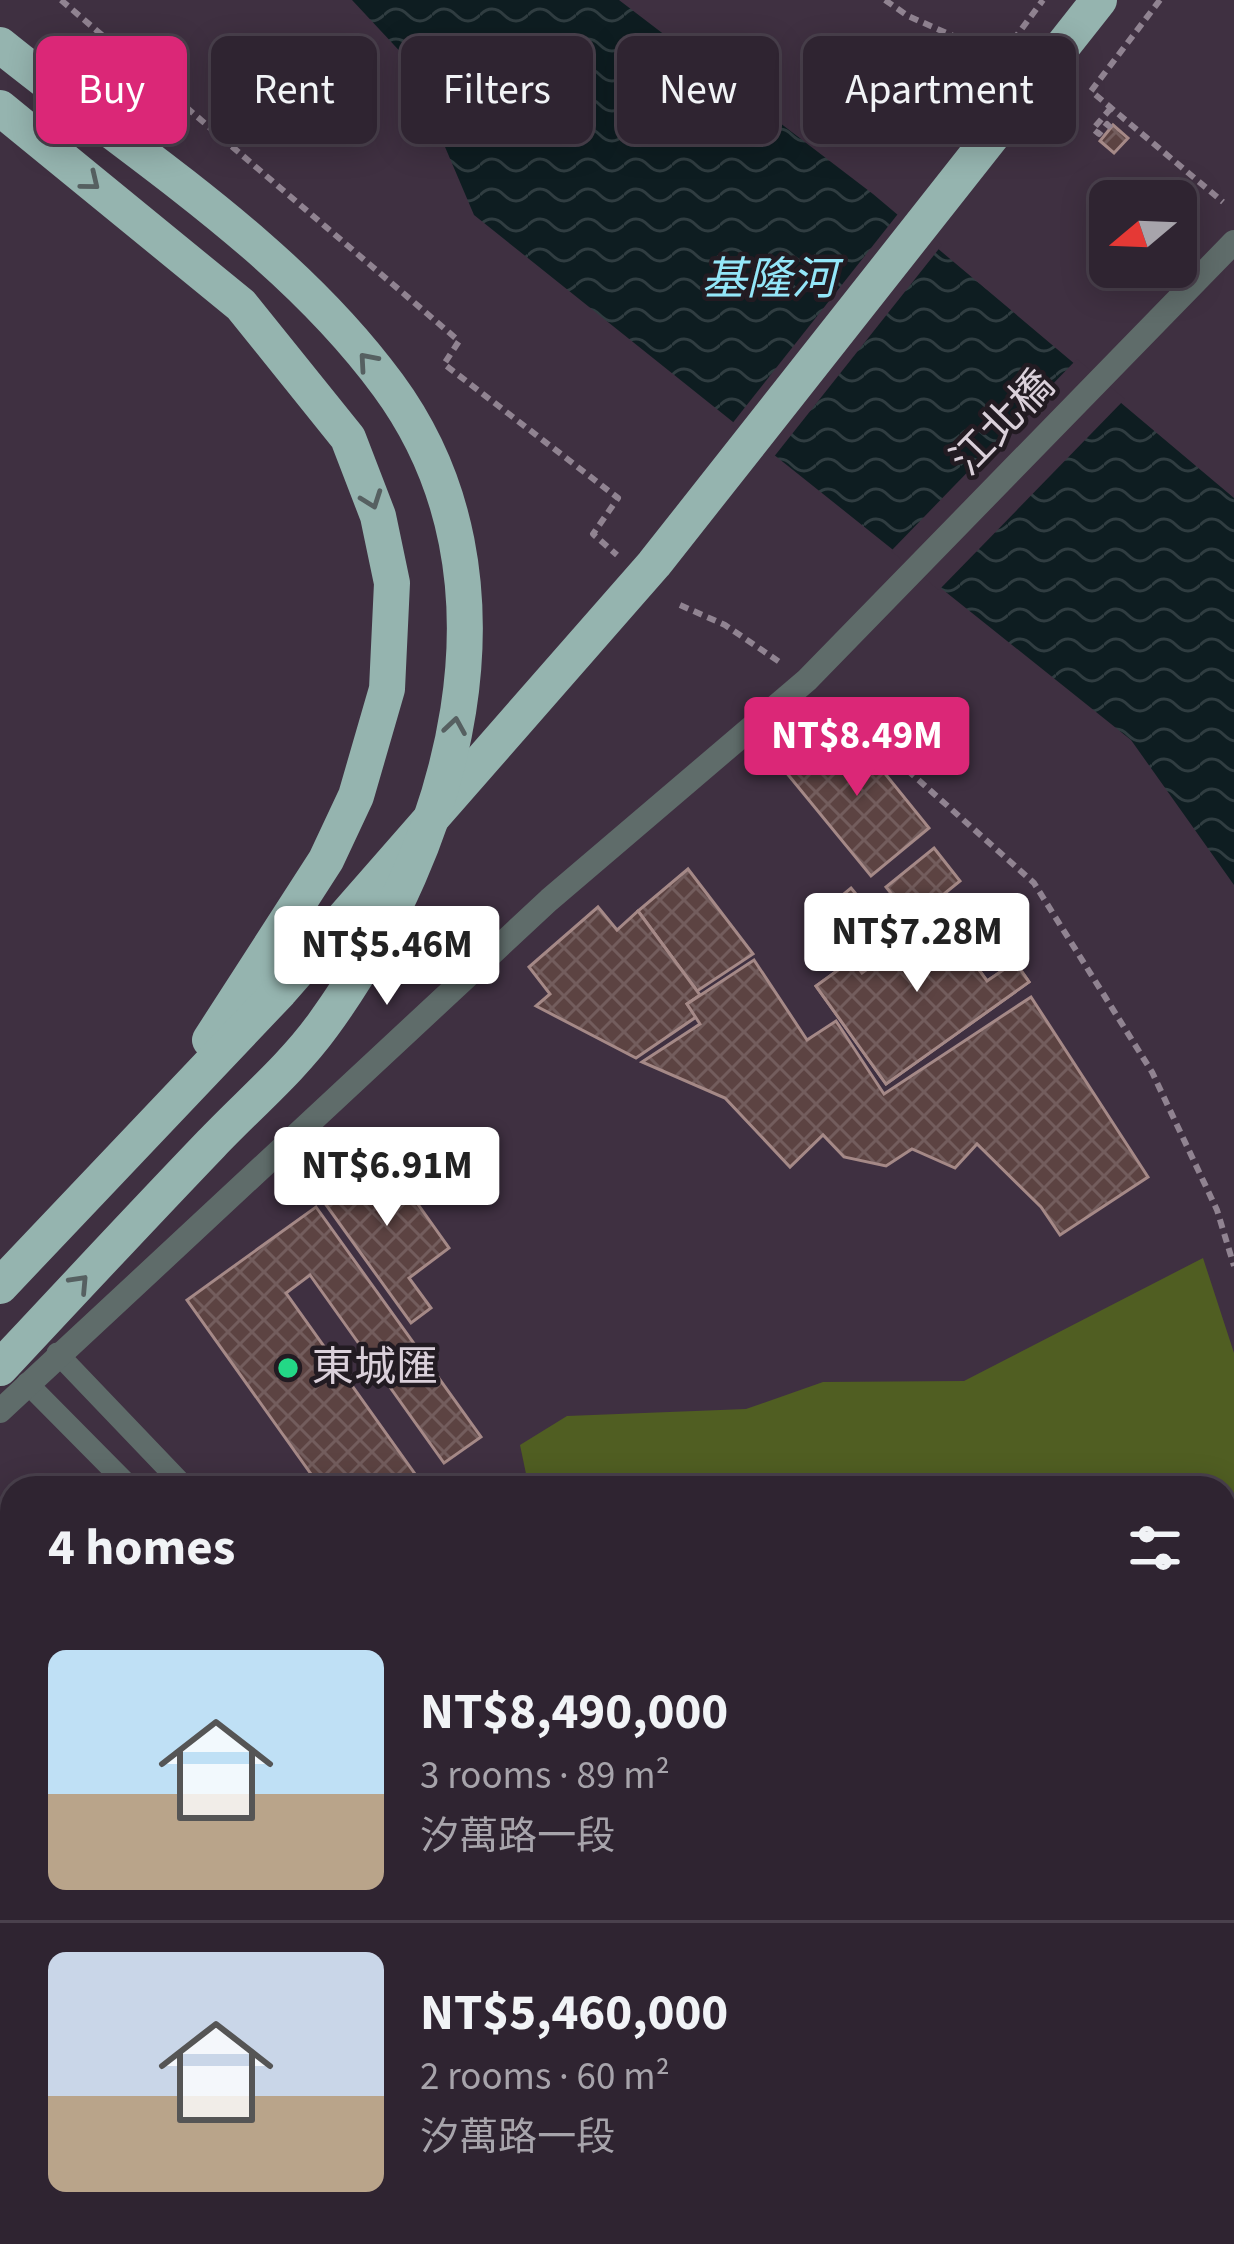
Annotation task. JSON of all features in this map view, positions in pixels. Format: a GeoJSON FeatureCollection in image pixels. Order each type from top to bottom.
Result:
{"type":"FeatureCollection","features":[{"type":"Feature","properties":{"kind":"highway"},"geometry":{"type":"LineString","coordinates":[[0,1286],[280,991],[655,564],[1099,0]]}},
{"type":"Feature","properties":{"kind":"highway"},"geometry":{"type":"LineString","coordinates":[[0,46],[228,223],[323,310],[389,386],[428,454],[456,526],[468,623],[454,740],[430,823],[381,936],[321,1028],[14,1376]]}},
{"type":"Feature","properties":{"kind":"highway"},"geometry":{"type":"LineString","coordinates":[[0,108],[241,305],[348,438],[378,516],[392,584],[387,689],[356,796],[326,860],[163,1112]]}},
{"type":"Feature","properties":{"kind":"street","name":"江北橋"},"geometry":{"type":"LineString","coordinates":[[0,1411],[14,1376],[58,1353],[548,900],[807,680],[1234,242]]}},
{"type":"Feature","properties":{"kind":"lane"},"geometry":{"type":"LineString","coordinates":[[58,1353],[175,1476]]}},
{"type":"Feature","properties":{"kind":"lane"},"geometry":{"type":"LineString","coordinates":[[14,1376],[118,1476]]}},
{"type":"Feature","properties":{"kind":"path"},"geometry":{"type":"LineString","coordinates":[[61,0],[459,341],[443,364],[618,498],[593,534],[617,555]]}},
{"type":"Feature","properties":{"kind":"path"},"geometry":{"type":"LineString","coordinates":[[885,0],[908,16],[1001,57],[1043,0]]}},
{"type":"Feature","properties":{"kind":"path"},"geometry":{"type":"LineString","coordinates":[[1160,0],[1090,91],[1223,202]]}},
{"type":"Feature","properties":{"kind":"path"},"geometry":{"type":"LineString","coordinates":[[1111,108],[1093,129],[1099,134],[1107,124],[1111,128]]}},
{"type":"Feature","properties":{"kind":"path"},"geometry":{"type":"LineString","coordinates":[[680,604],[724,625],[807,680],[1034,883],[1152,1072],[1217,1210],[1234,1266]]}},
{"type":"Feature","properties":{"kind":"green space"},"geometry":{"type":"Polygon","coordinates":[[[1203,1258],[1234,1353],[1234,1476],[526,1476],[520,1445],[567,1416],[746,1409],[823,1382],[964,1381],[1203,1258]]]}},
{"type":"Feature","properties":{"kind":"water","name":"基隆河"},"geometry":{"type":"Polygon","coordinates":[[[352,0],[619,0],[666,36],[617,36],[617,144],[779,144],[779,122],[873,194],[1234,498],[1234,885],[1131,740],[474,215],[444,144],[593,144],[593,36],[401,36],[401,52],[352,0]]]}},
{"type":"Feature","properties":{"kind":"pier"},"geometry":{"type":"Polygon","coordinates":[[[901,210],[942,245],[773,458],[731,425],[901,210]]]}},
{"type":"Feature","properties":{"kind":"pier"},"geometry":{"type":"Polygon","coordinates":[[[1077,359],[1125,399],[939,590],[891,551],[1077,359]]]}},
{"type":"Feature","properties":{"kind":"building"},"geometry":{"type":"Polygon","coordinates":[[[1113,125],[1128,138],[1114,153],[1100,141],[1113,125]]]}},
{"type":"Feature","properties":{"kind":"building"},"geometry":{"type":"Polygon","coordinates":[[[844,723],[929,828],[871,876],[785,771],[844,723]]]}},
{"type":"Feature","properties":{"kind":"building"},"geometry":{"type":"Polygon","coordinates":[[[934,848],[960,881],[912,920],[886,887],[934,848]]]}},
{"type":"Feature","properties":{"kind":"building"},"geometry":{"type":"Polygon","coordinates":[[[688,869],[753,954],[697,991],[638,911],[688,869]]]}},
{"type":"Feature","properties":{"kind":"building"},"geometry":{"type":"Polygon","coordinates":[[[851,888],[893,939],[864,963],[822,912],[851,888]]]}},
{"type":"Feature","properties":{"kind":"building"},"geometry":{"type":"Polygon","coordinates":[[[964,900],[982,924],[958,941],[987,981],[1015,962],[1029,982],[886,1084],[816,986],[852,960],[862,973],[964,900]],[[938,952],[869,1005],[895,1039],[964,987],[938,952]]]}},
{"type":"Feature","properties":{"kind":"building"},"geometry":{"type":"Polygon","coordinates":[[[964,900],[982,924],[958,941],[987,981],[1015,962],[1029,982],[886,1084],[816,986],[852,960],[862,973],[964,900]]]}},
{"type":"Feature","properties":{"kind":"building"},"geometry":{"type":"Polygon","coordinates":[[[598,907],[617,930],[638,911],[700,995],[687,1004],[696,1017],[636,1058],[536,1006],[550,994],[529,967],[598,907]]]}},
{"type":"Feature","properties":{"kind":"building"},"geometry":{"type":"Polygon","coordinates":[[[754,960],[807,1040],[836,1021],[884,1094],[1031,997],[1148,1177],[1060,1235],[1041,1207],[977,1144],[955,1168],[912,1149],[886,1166],[844,1157],[823,1135],[790,1167],[725,1098],[642,1062],[700,1024],[687,1004],[754,960]]]}},
{"type":"Feature","properties":{"kind":"building"},"geometry":{"type":"Polygon","coordinates":[[[380,1151],[449,1248],[409,1278],[431,1308],[411,1323],[319,1195],[380,1151]]]}},
{"type":"Feature","properties":{"kind":"building","name":"東城匯"},"geometry":{"type":"Polygon","coordinates":[[[316,1207],[481,1437],[444,1463],[310,1275],[286,1293],[416,1476],[312,1476],[187,1300],[316,1207]]]}},
{"type":"Feature","properties":{"kind":"place","name":"東城匯"},"geometry":{"type":"Point","coordinates":[288,1368]}}]}
